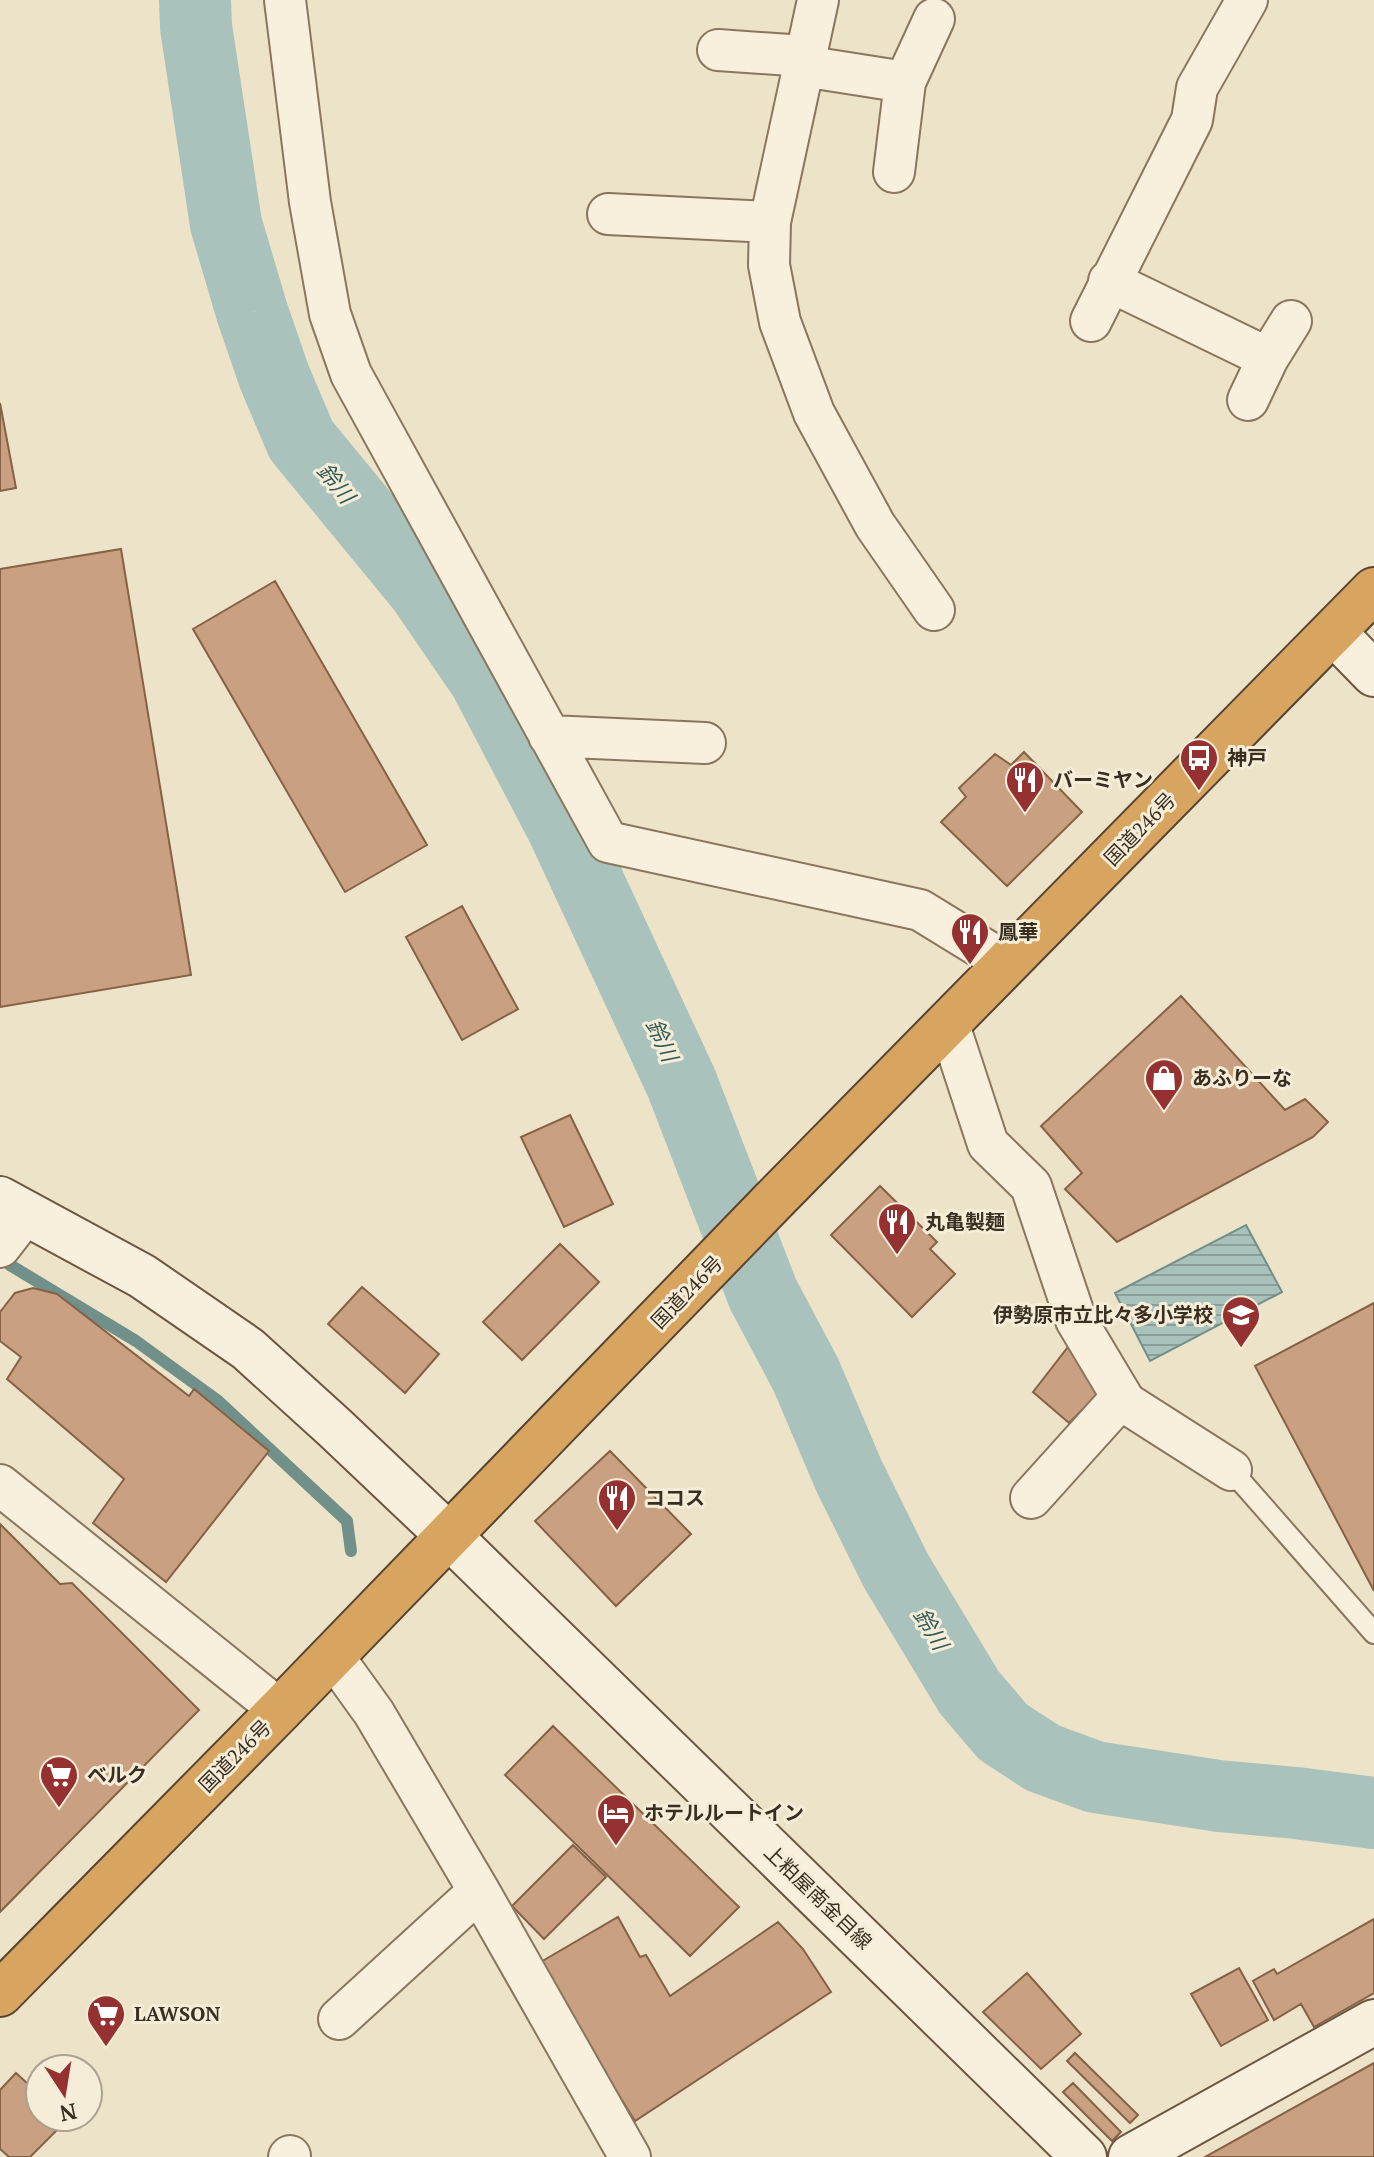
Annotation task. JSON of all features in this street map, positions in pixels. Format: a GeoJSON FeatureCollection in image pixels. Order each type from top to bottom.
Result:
{"type":"FeatureCollection","features":[{"type":"Feature","properties":{"kind":"highway","name":"国道246号"},"geometry":{"type":"LineString","coordinates":[[0,1994],[1374,590]]}},
{"type":"Feature","properties":{"kind":"street"},"geometry":{"type":"LineString","coordinates":[[285,0],[310,202],[330,314],[351,374],[608,842],[920,910],[1008,964]]}},
{"type":"Feature","properties":{"kind":"street"},"geometry":{"type":"LineString","coordinates":[[818,0],[770,222],[769,265],[780,322],[814,413],[875,525],[934,610]]}},
{"type":"Feature","properties":{"kind":"street"},"geometry":{"type":"LineString","coordinates":[[1091,321],[1192,120],[1197,88],[1247,0]]}},
{"type":"Feature","properties":{"kind":"street"},"geometry":{"type":"LineString","coordinates":[[894,172],[905,82],[934,19]]}},
{"type":"Feature","properties":{"kind":"street"},"geometry":{"type":"LineString","coordinates":[[718,50],[804,61],[905,82]]}},
{"type":"Feature","properties":{"kind":"street"},"geometry":{"type":"LineString","coordinates":[[608,214],[770,222]]}},
{"type":"Feature","properties":{"kind":"street"},"geometry":{"type":"LineString","coordinates":[[1109,281],[1268,358]]}},
{"type":"Feature","properties":{"kind":"street"},"geometry":{"type":"LineString","coordinates":[[1248,400],[1268,358],[1291,321]]}},
{"type":"Feature","properties":{"kind":"street"},"geometry":{"type":"LineString","coordinates":[[1334,633],[1374,674]]}},
{"type":"Feature","properties":{"kind":"street"},"geometry":{"type":"LineString","coordinates":[[549,736],[705,743]]}},
{"type":"Feature","properties":{"kind":"street"},"geometry":{"type":"LineString","coordinates":[[949,1025],[988,1144],[1031,1186],[1076,1320],[1122,1397],[1126,1403],[1231,1470]]}},
{"type":"Feature","properties":{"kind":"street"},"geometry":{"type":"LineString","coordinates":[[0,1247],[14,1205]]}},
{"type":"Feature","properties":{"kind":"street","name":"上粕屋南金目線"},"geometry":{"type":"LineString","coordinates":[[14,1205],[142,1276],[248,1349],[449,1536],[1084,2157]]}},
{"type":"Feature","properties":{"kind":"street"},"geometry":{"type":"LineString","coordinates":[[1031,1498],[1122,1397]]}},
{"type":"Feature","properties":{"kind":"street"},"geometry":{"type":"LineString","coordinates":[[0,1485],[280,1710]]}},
{"type":"Feature","properties":{"kind":"street"},"geometry":{"type":"LineString","coordinates":[[333,1656],[374,1713],[630,2157]]}},
{"type":"Feature","properties":{"kind":"street"},"geometry":{"type":"LineString","coordinates":[[339,2019],[479,1891]]}},
{"type":"Feature","properties":{"kind":"street"},"geometry":{"type":"LineString","coordinates":[[1131,2157],[1374,2022]]}},
{"type":"Feature","properties":{"kind":"lane"},"geometry":{"type":"LineString","coordinates":[[1231,1470],[1374,1633]]}},
{"type":"Feature","properties":{"kind":"water"},"geometry":{"type":"Polygon","coordinates":[[[1246,1225],[1282,1292],[1150,1361],[1115,1293],[1246,1225]]]}},
{"type":"Feature","properties":{"kind":"building"},"geometry":{"type":"Polygon","coordinates":[[[0,403],[16,488],[0,491],[0,403]]]}},
{"type":"Feature","properties":{"kind":"building"},"geometry":{"type":"Polygon","coordinates":[[[121,549],[191,975],[0,1007],[0,569],[121,549]]]}},
{"type":"Feature","properties":{"kind":"building"},"geometry":{"type":"Polygon","coordinates":[[[275,581],[427,845],[345,892],[193,629],[275,581]]]}},
{"type":"Feature","properties":{"kind":"building"},"geometry":{"type":"Polygon","coordinates":[[[1024,752],[1082,812],[1007,886],[941,822],[966,797],[959,788],[995,754],[1011,765],[1024,752]]]}},
{"type":"Feature","properties":{"kind":"building"},"geometry":{"type":"Polygon","coordinates":[[[462,906],[518,1009],[462,1040],[406,937],[462,906]]]}},
{"type":"Feature","properties":{"kind":"building"},"geometry":{"type":"Polygon","coordinates":[[[1181,996],[1285,1110],[1305,1099],[1328,1122],[1313,1137],[1117,1242],[1065,1189],[1082,1173],[1041,1126],[1181,996]]]}},
{"type":"Feature","properties":{"kind":"building"},"geometry":{"type":"Polygon","coordinates":[[[570,1115],[613,1204],[564,1227],[521,1137],[570,1115]]]}},
{"type":"Feature","properties":{"kind":"building"},"geometry":{"type":"Polygon","coordinates":[[[880,1186],[937,1242],[930,1249],[955,1274],[912,1317],[831,1235],[880,1186]]]}},
{"type":"Feature","properties":{"kind":"building"},"geometry":{"type":"Polygon","coordinates":[[[560,1244],[599,1282],[522,1360],[483,1322],[560,1244]]]}},
{"type":"Feature","properties":{"kind":"building"},"geometry":{"type":"Polygon","coordinates":[[[362,1287],[439,1354],[405,1393],[328,1324],[362,1287]]]}},
{"type":"Feature","properties":{"kind":"building"},"geometry":{"type":"Polygon","coordinates":[[[33,1288],[57,1294],[189,1396],[194,1389],[269,1451],[166,1582],[93,1523],[124,1479],[7,1379],[21,1357],[0,1341],[0,1312],[15,1293],[33,1288]]]}},
{"type":"Feature","properties":{"kind":"building"},"geometry":{"type":"Polygon","coordinates":[[[1374,1303],[1374,1591],[1255,1366],[1374,1303]]]}},
{"type":"Feature","properties":{"kind":"building"},"geometry":{"type":"Polygon","coordinates":[[[1068,1347],[1100,1392],[1069,1423],[1033,1392],[1068,1347]]]}},
{"type":"Feature","properties":{"kind":"building"},"geometry":{"type":"Polygon","coordinates":[[[610,1451],[691,1534],[616,1606],[535,1521],[610,1451]]]}},
{"type":"Feature","properties":{"kind":"building","name":"ベルク"},"geometry":{"type":"Polygon","coordinates":[[[0,1524],[60,1584],[72,1583],[199,1710],[0,1912],[0,1524]]]}},
{"type":"Feature","properties":{"kind":"building"},"geometry":{"type":"Polygon","coordinates":[[[553,1726],[739,1907],[690,1956],[505,1775],[553,1726]]]}},
{"type":"Feature","properties":{"kind":"building"},"geometry":{"type":"Polygon","coordinates":[[[573,1845],[606,1877],[544,1939],[512,1906],[573,1845]]]}},
{"type":"Feature","properties":{"kind":"building"},"geometry":{"type":"Polygon","coordinates":[[[618,1917],[640,1957],[646,1955],[670,1996],[778,1922],[803,1949],[831,1992],[635,2121],[539,1963],[618,1917]]]}},
{"type":"Feature","properties":{"kind":"building"},"geometry":{"type":"Polygon","coordinates":[[[1374,1919],[1374,1993],[1314,2027],[1301,2004],[1274,2020],[1253,1981],[1274,1969],[1277,1974],[1374,1919]]]}},
{"type":"Feature","properties":{"kind":"building"},"geometry":{"type":"Polygon","coordinates":[[[1239,1968],[1268,2020],[1221,2046],[1191,1994],[1239,1968]]]}},
{"type":"Feature","properties":{"kind":"building"},"geometry":{"type":"Polygon","coordinates":[[[1027,1973],[1081,2034],[1041,2069],[983,2012],[1027,1973]]]}},
{"type":"Feature","properties":{"kind":"building"},"geometry":{"type":"Polygon","coordinates":[[[1075,2053],[1138,2115],[1130,2123],[1067,2061],[1075,2053]]]}},
{"type":"Feature","properties":{"kind":"building"},"geometry":{"type":"Polygon","coordinates":[[[1374,2063],[1374,2157],[1205,2157],[1374,2063]]]}},
{"type":"Feature","properties":{"kind":"building"},"geometry":{"type":"Polygon","coordinates":[[[16,2073],[24,2080],[24,2133],[54,2133],[30,2157],[9,2157],[0,2149],[0,2090],[16,2073]]]}},
{"type":"Feature","properties":{"kind":"building"},"geometry":{"type":"Polygon","coordinates":[[[1073,2083],[1121,2132],[1112,2141],[1063,2092],[1073,2083]]]}},
{"type":"Feature","properties":{"kind":"waterway","name":"鈴川"},"geometry":{"type":"LineString","coordinates":[[195,0],[196,27],[226,224],[274,376],[301,440],[422,587],[485,679],[562,826],[681,1082],[763,1294],[806,1375],[849,1476],[896,1571],[969,1692],[1003,1732],[1043,1758],[1095,1777],[1219,1796],[1374,1813]]}},
{"type":"Feature","properties":{"kind":"waterway"},"geometry":{"type":"LineString","coordinates":[[10,1265],[136,1341],[217,1400],[347,1521],[351,1551]]}},
{"type":"Feature","properties":{"kind":"place","name":"神戸"},"geometry":{"type":"Point","coordinates":[1199,792]}},
{"type":"Feature","properties":{"kind":"place","name":"バーミヤン"},"geometry":{"type":"Point","coordinates":[1025,814]}},
{"type":"Feature","properties":{"kind":"place","name":"鳳華"},"geometry":{"type":"Point","coordinates":[970,966]}},
{"type":"Feature","properties":{"kind":"place","name":"あふりーな"},"geometry":{"type":"Point","coordinates":[1164,1112]}},
{"type":"Feature","properties":{"kind":"place","name":"丸亀製麺"},"geometry":{"type":"Point","coordinates":[897,1256]}},
{"type":"Feature","properties":{"kind":"place","name":"伊勢原市立比々多小学校"},"geometry":{"type":"Point","coordinates":[1241,1349]}},
{"type":"Feature","properties":{"kind":"place","name":"ココス"},"geometry":{"type":"Point","coordinates":[617,1532]}},
{"type":"Feature","properties":{"kind":"place","name":"ベルク"},"geometry":{"type":"Point","coordinates":[59,1809]}},
{"type":"Feature","properties":{"kind":"place","name":"ホテルルートイン"},"geometry":{"type":"Point","coordinates":[616,1847]}},
{"type":"Feature","properties":{"kind":"place","name":"LAWSON"},"geometry":{"type":"Point","coordinates":[106,2048]}}]}
